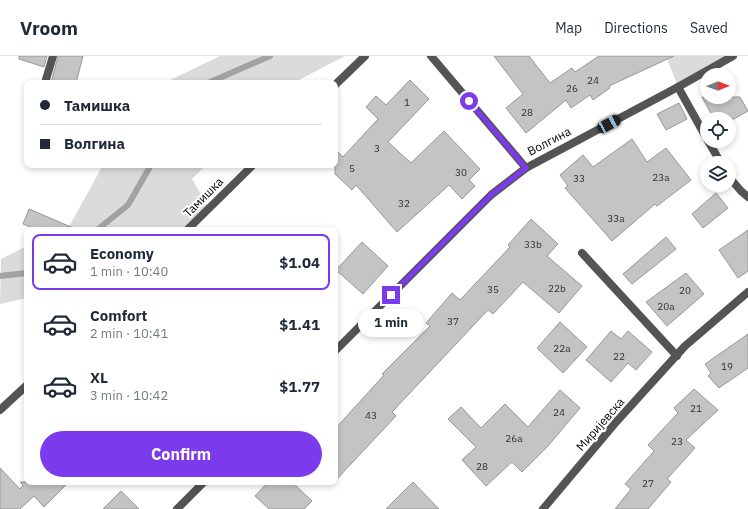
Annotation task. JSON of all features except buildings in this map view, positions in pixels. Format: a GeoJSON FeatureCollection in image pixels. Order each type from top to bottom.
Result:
{"type":"FeatureCollection","features":[{"type":"Feature","properties":{"kind":"street"},"geometry":{"type":"LineString","coordinates":[[46,80],[53,56]]}},
{"type":"Feature","properties":{"kind":"street"},"geometry":{"type":"LineString","coordinates":[[338,82],[365,56]]}},
{"type":"Feature","properties":{"kind":"street"},"geometry":{"type":"LineString","coordinates":[[431,56],[526,168]]}},
{"type":"Feature","properties":{"kind":"street","name":"Волгина"},"geometry":{"type":"LineString","coordinates":[[338,348],[491,195],[526,168],[733,56]]}},
{"type":"Feature","properties":{"kind":"street"},"geometry":{"type":"LineString","coordinates":[[678,87],[700,126]]}},
{"type":"Feature","properties":{"kind":"street","name":"Тамишка"},"geometry":{"type":"LineString","coordinates":[[190,227],[250,168]]}},
{"type":"Feature","properties":{"kind":"street"},"geometry":{"type":"LineString","coordinates":[[736,185],[748,197]]}},
{"type":"Feature","properties":{"kind":"street"},"geometry":{"type":"LineString","coordinates":[[582,253],[677,356]]}},
{"type":"Feature","properties":{"kind":"street","name":"Миријевска"},"geometry":{"type":"LineString","coordinates":[[543,509],[617,421],[685,346],[748,292]]}},
{"type":"Feature","properties":{"kind":"street"},"geometry":{"type":"LineString","coordinates":[[0,410],[24,388]]}},
{"type":"Feature","properties":{"kind":"street"},"geometry":{"type":"LineString","coordinates":[[177,509],[201,485]]}},
{"type":"Feature","properties":{"kind":"shaded area"},"geometry":{"type":"Polygon","coordinates":[[[220,56],[345,56],[299,80],[170,80],[220,56]]]}},
{"type":"Feature","properties":{"kind":"shaded area"},"geometry":{"type":"Polygon","coordinates":[[[666,56],[733,56],[712,68],[700,68],[700,75],[678,87],[666,56]]]}},
{"type":"Feature","properties":{"kind":"shaded area"},"geometry":{"type":"Polygon","coordinates":[[[101,168],[203,168],[192,179],[209,208],[190,227],[66,227],[70,225],[101,168]]]}},
{"type":"Feature","properties":{"kind":"shaded area"},"geometry":{"type":"Polygon","coordinates":[[[24,248],[24,299],[0,304],[1,259],[24,248]]]}},
{"type":"Feature","properties":{"kind":"waterway"},"geometry":{"type":"LineString","coordinates":[[215,80],[270,56]]}},
{"type":"Feature","properties":{"kind":"waterway"},"geometry":{"type":"LineString","coordinates":[[101,227],[128,205],[149,168]]}},
{"type":"Feature","properties":{"kind":"waterway"},"geometry":{"type":"LineString","coordinates":[[0,276],[24,273]]}},
{"type":"Feature","properties":{"kind":"route"},"geometry":{"type":"LineString","coordinates":[[391,295],[491,195],[526,168],[469,101]]}}]}
